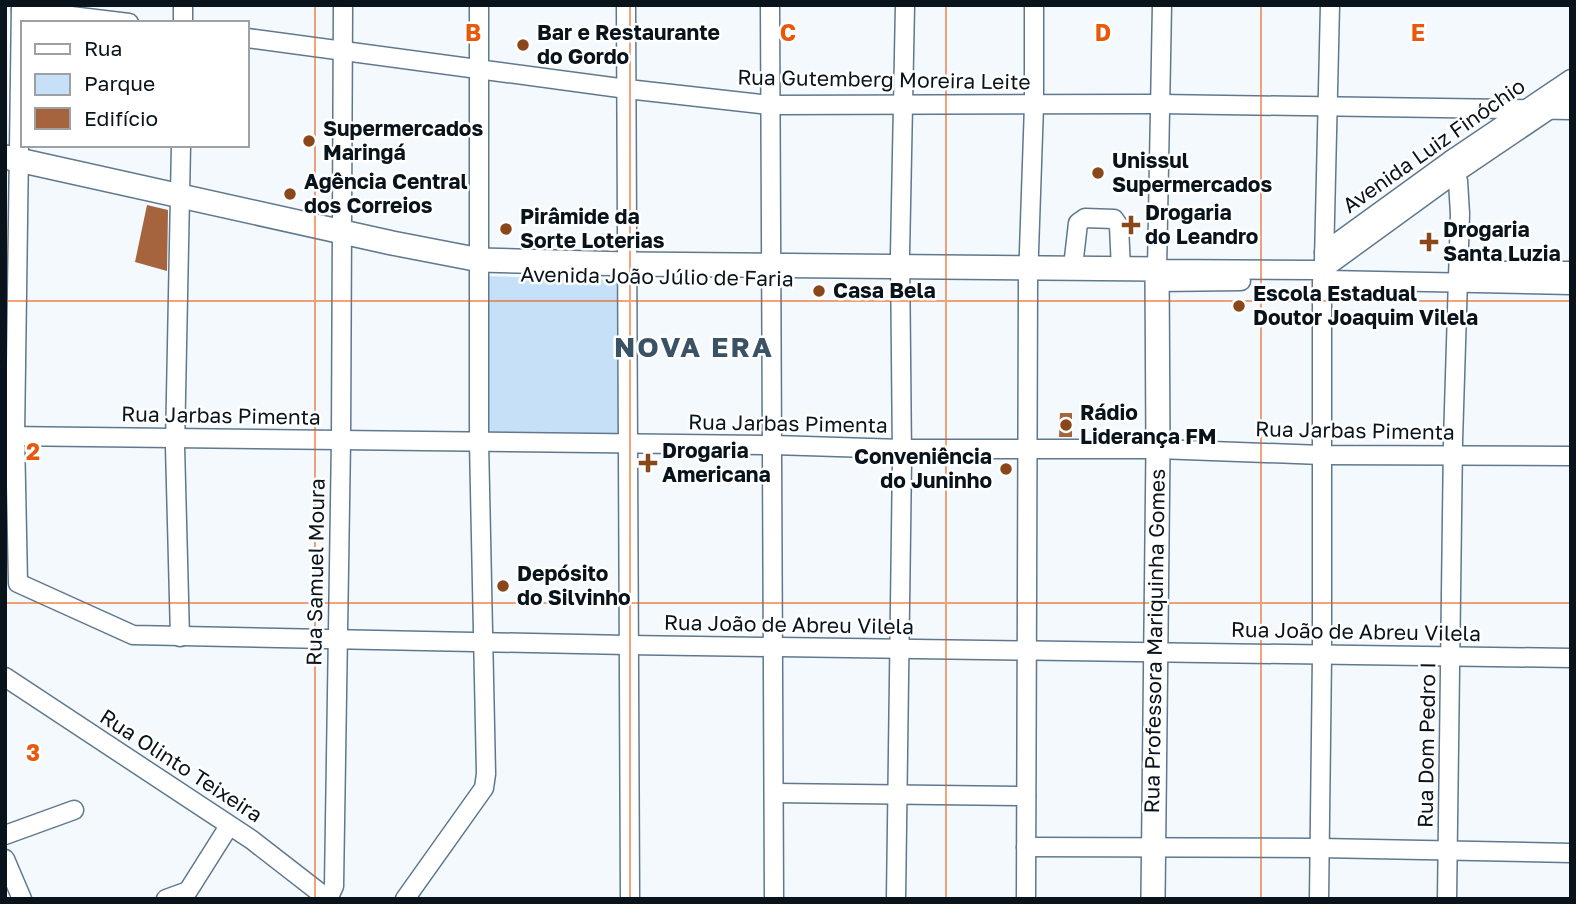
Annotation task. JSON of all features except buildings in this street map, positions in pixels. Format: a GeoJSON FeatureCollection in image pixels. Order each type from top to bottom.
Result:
{"type":"FeatureCollection","features":[{"type":"Feature","properties":{"kind":"main road","name":"Avenida João Júlio de Faria"},"geometry":{"type":"LineString","coordinates":[[12,165],[480,266],[1157,276]]}},
{"type":"Feature","properties":{"kind":"main road","name":"Avenida João Júlio de Faria"},"geometry":{"type":"LineString","coordinates":[[1028,274],[1073,267],[1121,269],[1157,276]]}},
{"type":"Feature","properties":{"kind":"main road","name":"Rua Professora Mariquinha Gomes"},"geometry":{"type":"LineString","coordinates":[[1153,899],[1158,449],[1157,276]]}},
{"type":"Feature","properties":{"kind":"street","name":"Rua Samuel Moura"},"geometry":{"type":"LineString","coordinates":[[328,899],[334,886],[341,440],[343,5]]}},
{"type":"Feature","properties":{"kind":"street"},"geometry":{"type":"LineString","coordinates":[[405,899],[484,788],[486,774],[479,442],[479,5]]}},
{"type":"Feature","properties":{"kind":"street"},"geometry":{"type":"LineString","coordinates":[[626,5],[630,899]]}},
{"type":"Feature","properties":{"kind":"street"},"geometry":{"type":"LineString","coordinates":[[770,5],[774,899]]}},
{"type":"Feature","properties":{"kind":"street"},"geometry":{"type":"LineString","coordinates":[[896,899],[902,449],[900,273],[905,5]]}},
{"type":"Feature","properties":{"kind":"street"},"geometry":{"type":"LineString","coordinates":[[1026,899],[1028,274],[1034,105],[1034,5]]}},
{"type":"Feature","properties":{"kind":"street","name":"Rua Professora Mariquinha Gomes"},"geometry":{"type":"LineString","coordinates":[[1157,276],[1162,5]]}},
{"type":"Feature","properties":{"kind":"street"},"geometry":{"type":"LineString","coordinates":[[1319,899],[1324,270],[1330,5]]}},
{"type":"Feature","properties":{"kind":"street"},"geometry":{"type":"LineString","coordinates":[[10,436],[12,165],[21,8],[115,21]]}},
{"type":"Feature","properties":{"kind":"street","name":"Rua Gutemberg Moreira Leite"},"geometry":{"type":"LineString","coordinates":[[248,38],[627,89],[771,105],[1160,104],[1549,111]]}},
{"type":"Feature","properties":{"kind":"street","name":"Avenida Luiz Finóchio"},"geometry":{"type":"LineString","coordinates":[[1324,270],[1385,216],[1524,110],[1571,79]]}},
{"type":"Feature","properties":{"kind":"street","name":"Avenida Luiz Finóchio"},"geometry":{"type":"LineString","coordinates":[[1454,166],[1549,111],[1571,95]]}},
{"type":"Feature","properties":{"kind":"street"},"geometry":{"type":"LineString","coordinates":[[1549,111],[1571,110]]}},
{"type":"Feature","properties":{"kind":"street"},"geometry":{"type":"LineString","coordinates":[[180,637],[176,438],[181,147]]}},
{"type":"Feature","properties":{"kind":"street","name":"Rua Dom Pedro I"},"geometry":{"type":"LineString","coordinates":[[1447,899],[1453,456],[1460,207],[1454,166]]}},
{"type":"Feature","properties":{"kind":"street"},"geometry":{"type":"LineString","coordinates":[[1073,267],[1078,223],[1085,218],[1114,219],[1119,226],[1121,269]]}},
{"type":"Feature","properties":{"kind":"street","name":"Avenida João Júlio de Faria"},"geometry":{"type":"LineString","coordinates":[[1157,276],[1324,270],[1571,285]]}},
{"type":"Feature","properties":{"kind":"street","name":"Avenida João Júlio de Faria"},"geometry":{"type":"LineString","coordinates":[[1457,277],[1571,271]]}},
{"type":"Feature","properties":{"kind":"street","name":"Rua Jarbas Pimenta"},"geometry":{"type":"LineString","coordinates":[[10,436],[773,445],[902,449],[1158,449],[1322,455],[1571,456]]}},
{"type":"Feature","properties":{"kind":"street","name":"Rua João de Abreu Vilela"},"geometry":{"type":"LineString","coordinates":[[10,436],[18,583],[133,635],[1571,658]]}},
{"type":"Feature","properties":{"kind":"street","name":"Rua Olinto Teixeira"},"geometry":{"type":"LineString","coordinates":[[5,677],[263,848],[328,899]]}},
{"type":"Feature","properties":{"kind":"street"},"geometry":{"type":"LineString","coordinates":[[774,793],[1026,796]]}},
{"type":"Feature","properties":{"kind":"street"},"geometry":{"type":"LineString","coordinates":[[5,835],[74,810]]}},
{"type":"Feature","properties":{"kind":"street"},"geometry":{"type":"LineString","coordinates":[[166,899],[188,891],[229,826]]}},
{"type":"Feature","properties":{"kind":"street"},"geometry":{"type":"LineString","coordinates":[[1026,847],[1320,848],[1571,853]]}},
{"type":"Feature","properties":{"kind":"street"},"geometry":{"type":"LineString","coordinates":[[5,859],[22,899]]}},
{"type":"Feature","properties":{"kind":"green space"},"geometry":{"type":"Polygon","coordinates":[[[485,276],[624,280],[621,442],[484,437],[485,276]]]}},
{"type":"Feature","properties":{"kind":"place","name":"Bar e Restaurante do Gordo"},"geometry":{"type":"Point","coordinates":[523,45]}},
{"type":"Feature","properties":{"kind":"place","name":"Supermercados Maringá"},"geometry":{"type":"Point","coordinates":[309,141]}},
{"type":"Feature","properties":{"kind":"place","name":"Unissul Supermercados"},"geometry":{"type":"Point","coordinates":[1098,173]}},
{"type":"Feature","properties":{"kind":"place","name":"Agência Central dos Correios"},"geometry":{"type":"Point","coordinates":[290,194]}},
{"type":"Feature","properties":{"kind":"place","name":"Drogaria do Leandro"},"geometry":{"type":"Point","coordinates":[1131,225]}},
{"type":"Feature","properties":{"kind":"place","name":"Pirâmide da Sorte Loterias"},"geometry":{"type":"Point","coordinates":[506,229]}},
{"type":"Feature","properties":{"kind":"place","name":"Drogaria Santa Luzia"},"geometry":{"type":"Point","coordinates":[1429,242]}},
{"type":"Feature","properties":{"kind":"place","name":"Casa Bela"},"geometry":{"type":"Point","coordinates":[819,291]}},
{"type":"Feature","properties":{"kind":"place","name":"Escola Estadual Doutor Joaquim Vilela"},"geometry":{"type":"Point","coordinates":[1239,306]}},
{"type":"Feature","properties":{"kind":"place","name":"Rádio Liderança FM"},"geometry":{"type":"Point","coordinates":[1066,425]}},
{"type":"Feature","properties":{"kind":"place","name":"Drogaria Americana"},"geometry":{"type":"Point","coordinates":[648,463]}},
{"type":"Feature","properties":{"kind":"place","name":"Conveniência do Juninho"},"geometry":{"type":"Point","coordinates":[1006,469]}},
{"type":"Feature","properties":{"kind":"place","name":"Depósito do Silvinho"},"geometry":{"type":"Point","coordinates":[503,586]}},
{"type":"Feature","properties":{"kind":"district","name":"NOVA ERA"},"geometry":{"type":"Point","coordinates":[694,347]}}]}
